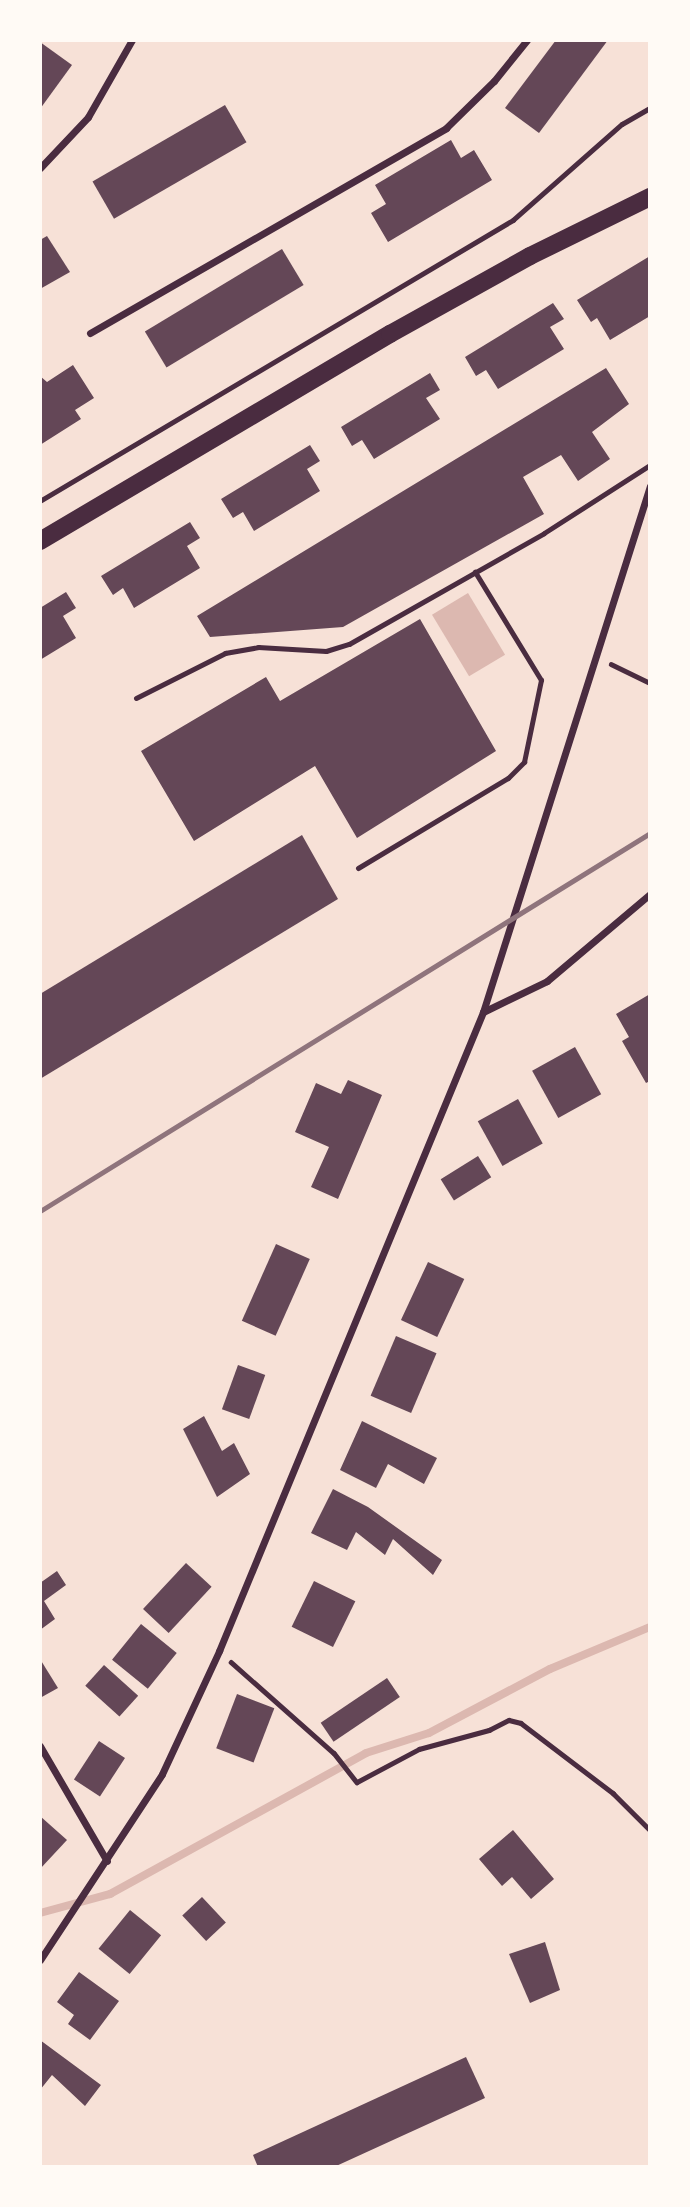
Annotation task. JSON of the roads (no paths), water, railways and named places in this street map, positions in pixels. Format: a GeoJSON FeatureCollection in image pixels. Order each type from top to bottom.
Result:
{"type":"FeatureCollection","features":[{"type":"Feature","properties":{"kind":"main road"},"geometry":{"type":"LineString","coordinates":[[40,541],[390,334],[530,256],[650,197]]}},
{"type":"Feature","properties":{"kind":"street"},"geometry":{"type":"LineString","coordinates":[[40,169],[88,117],[132,40]]}},
{"type":"Feature","properties":{"kind":"street"},"geometry":{"type":"LineString","coordinates":[[90,333],[446,128],[494,81],[527,40]]}},
{"type":"Feature","properties":{"kind":"street"},"geometry":{"type":"LineString","coordinates":[[40,1960],[162,1774],[219,1651],[483,1012],[534,862],[595,654],[650,486]]}},
{"type":"Feature","properties":{"kind":"street"},"geometry":{"type":"LineString","coordinates":[[483,1012],[547,981],[650,894]]}},
{"type":"Feature","properties":{"kind":"street"},"geometry":{"type":"LineString","coordinates":[[40,1746],[107,1861]]}},
{"type":"Feature","properties":{"kind":"lane"},"geometry":{"type":"LineString","coordinates":[[136,698],[225,653],[258,647],[326,651],[349,644],[475,572],[650,465]]}},
{"type":"Feature","properties":{"kind":"lane"},"geometry":{"type":"LineString","coordinates":[[358,868],[508,778],[524,762],[541,680],[475,572]]}},
{"type":"Feature","properties":{"kind":"waterway"},"geometry":{"type":"LineString","coordinates":[[40,1913],[110,1894],[366,1753],[429,1733],[550,1669],[650,1627]]}},
{"type":"Feature","properties":{"kind":"railway"},"geometry":{"type":"LineString","coordinates":[[40,1211],[650,833]]}}]}
